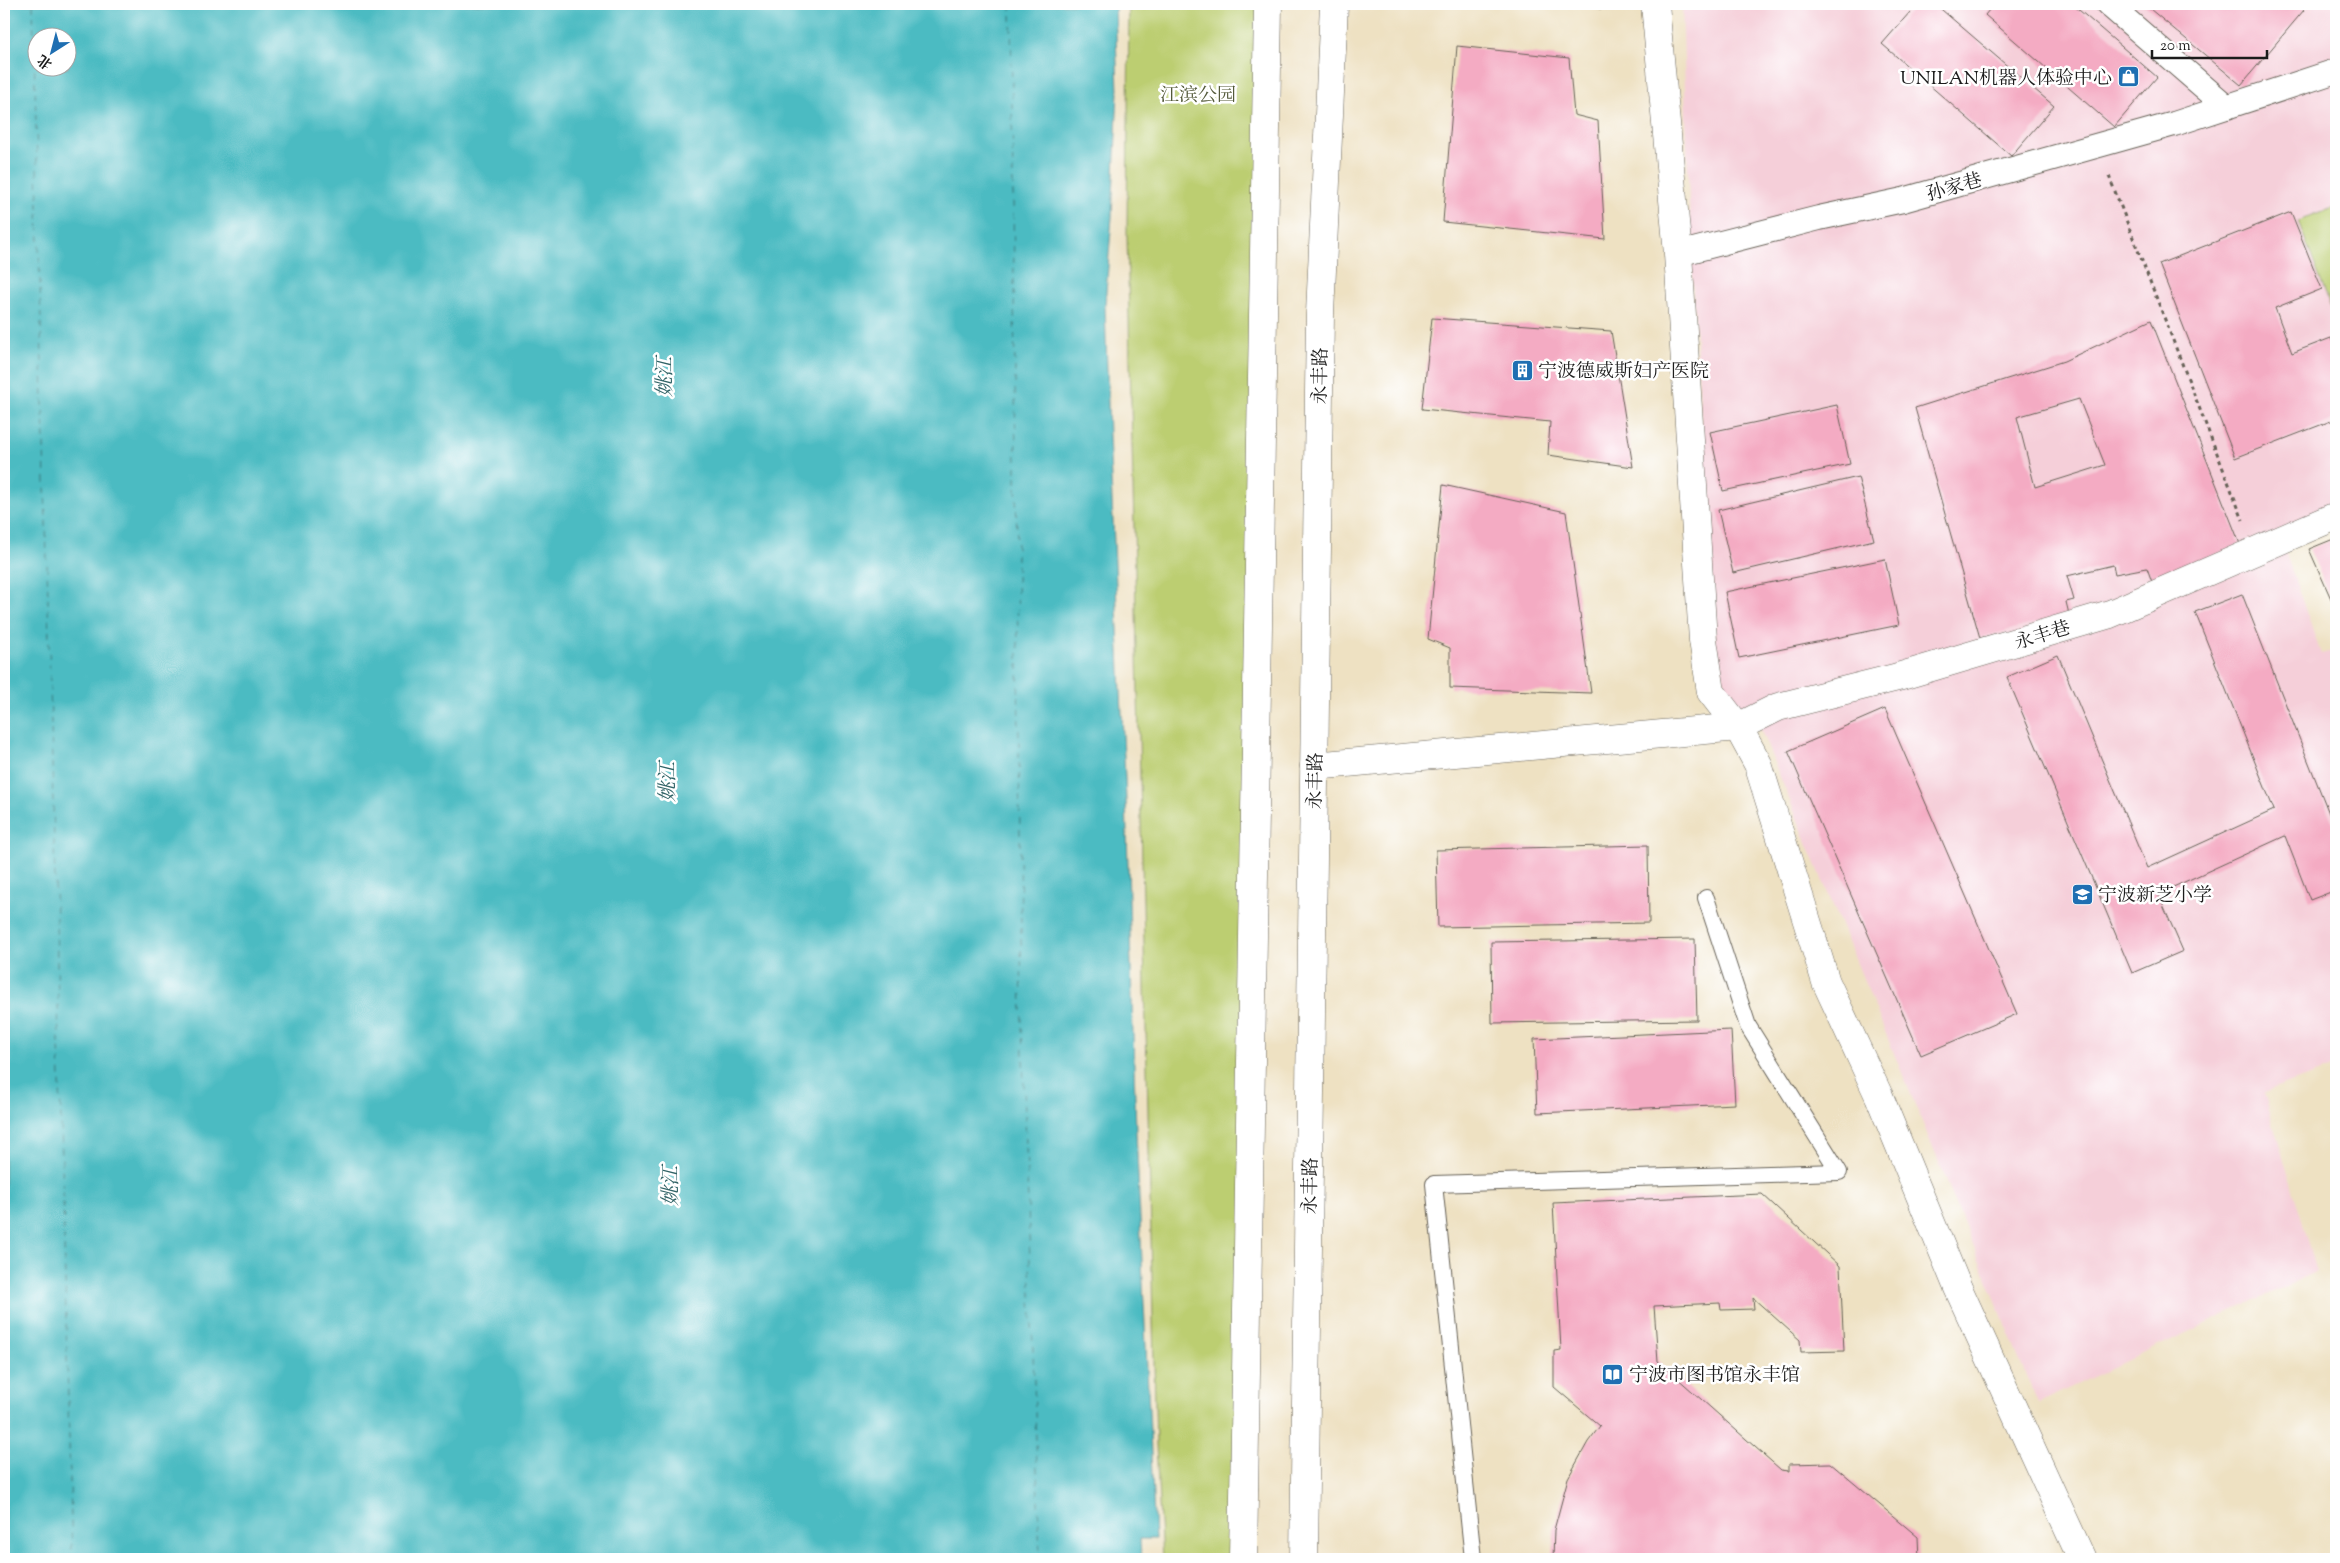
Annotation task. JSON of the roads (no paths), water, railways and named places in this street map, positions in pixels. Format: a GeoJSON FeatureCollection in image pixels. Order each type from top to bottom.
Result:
{"type":"FeatureCollection","features":[{"type":"Feature","properties":{"kind":"main road"},"geometry":{"type":"LineString","coordinates":[[1243,1559],[1268,4]]}},
{"type":"Feature","properties":{"kind":"main road","name":"永丰路"},"geometry":{"type":"LineString","coordinates":[[1304,1559],[1320,314],[1334,4]]}},
{"type":"Feature","properties":{"kind":"main road"},"geometry":{"type":"LineString","coordinates":[[1655,4],[1678,254],[1703,640],[1711,692],[1738,727],[1758,764],[1826,982],[1879,1096],[1958,1288],[2082,1559]]}},
{"type":"Feature","properties":{"kind":"main road","name":"永丰巷"},"geometry":{"type":"LineString","coordinates":[[1738,727],[1778,707],[1898,677],[2110,614],[2336,516]]}},
{"type":"Feature","properties":{"kind":"main road"},"geometry":{"type":"LineString","coordinates":[[1314,766],[1738,727]]}},
{"type":"Feature","properties":{"kind":"street"},"geometry":{"type":"LineString","coordinates":[[2108,4],[2227,107]]}},
{"type":"Feature","properties":{"kind":"street","name":"孙家巷"},"geometry":{"type":"LineString","coordinates":[[1678,254],[1819,218],[1903,200],[2097,146],[2227,107],[2336,71]]}},
{"type":"Feature","properties":{"kind":"lane"},"geometry":{"type":"LineString","coordinates":[[1473,1559],[1434,1184],[1839,1172],[1748,1026],[1706,898]]}},
{"type":"Feature","properties":{"kind":"water","name":"姚江"},"geometry":{"type":"Polygon","coordinates":[[[4,4],[1115,4],[1118,92],[1112,217],[1105,305],[1109,435],[1126,799],[1136,1132],[1155,1539],[1140,1539],[1141,1559],[4,1559],[4,4]]]}},
{"type":"Feature","properties":{"kind":"place","name":"UNILAN机器人体验中心"},"geometry":{"type":"Point","coordinates":[2128,77]}},
{"type":"Feature","properties":{"kind":"place","name":"宁波德威斯妇产医院"},"geometry":{"type":"Point","coordinates":[1522,370]}},
{"type":"Feature","properties":{"kind":"place","name":"宁波新芝小学"},"geometry":{"type":"Point","coordinates":[2082,894]}},
{"type":"Feature","properties":{"kind":"place","name":"宁波市图书馆永丰馆"},"geometry":{"type":"Point","coordinates":[1613,1374]}},
{"type":"Feature","properties":{"kind":"park label","name":"江滨公园"},"geometry":{"type":"Point","coordinates":[1198,94]}}]}
